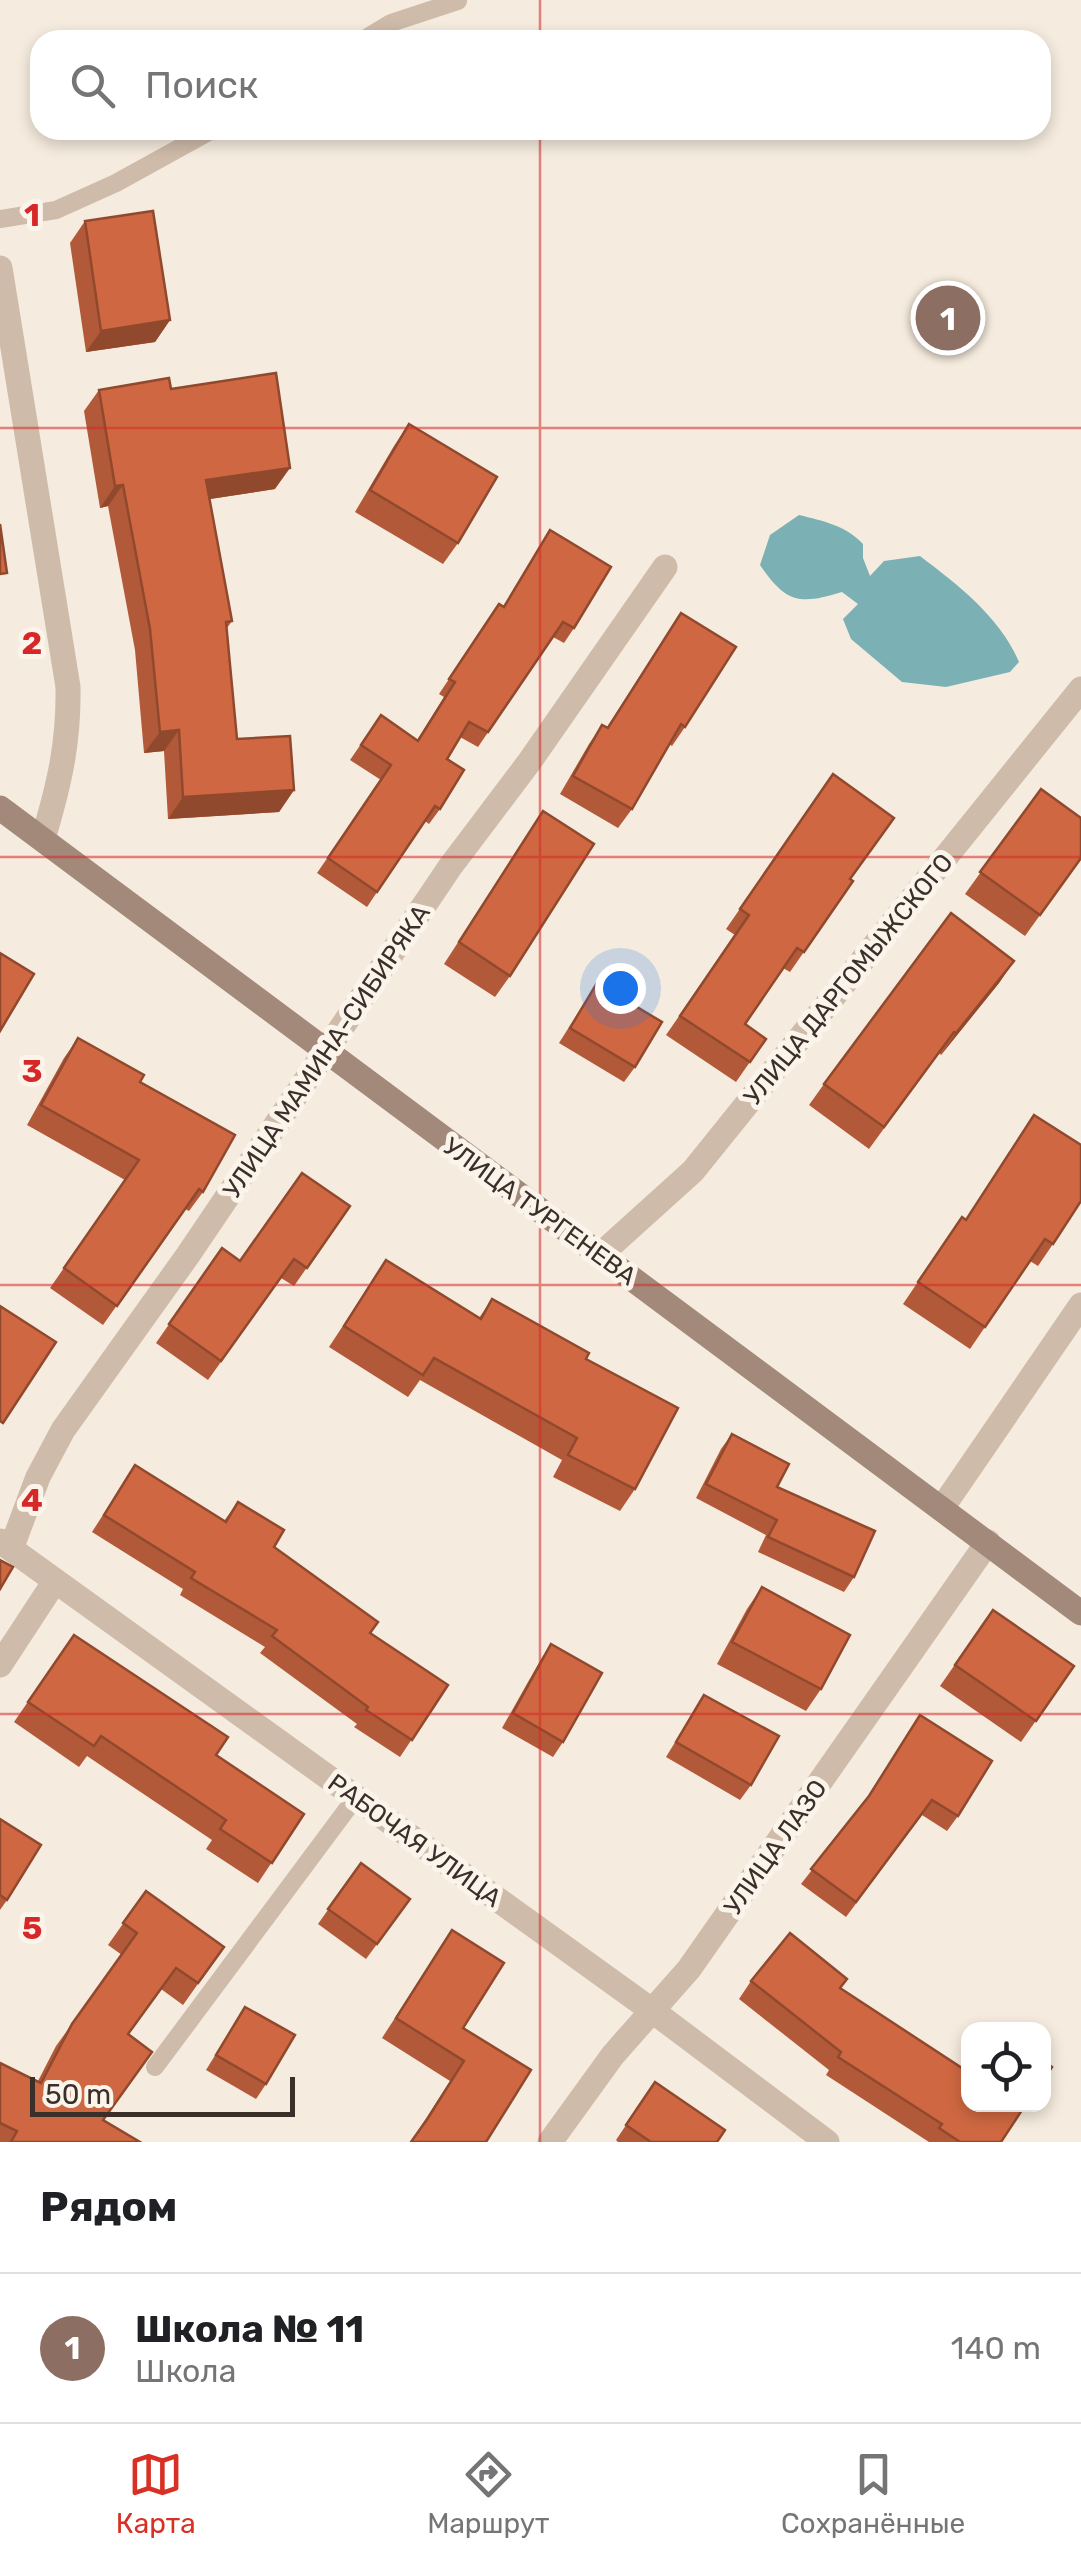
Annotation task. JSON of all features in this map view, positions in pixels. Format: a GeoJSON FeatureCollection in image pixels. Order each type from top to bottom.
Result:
{"type":"FeatureCollection","features":[{"type":"Feature","properties":{"kind":"street"},"geometry":{"type":"LineString","coordinates":[[0,268],[68,687],[64,770],[43,840]]}},
{"type":"Feature","properties":{"kind":"street","name":"УЛИЦА МАМИНА-СИБИРЯКА"},"geometry":{"type":"LineString","coordinates":[[6,1545],[63,1430],[326,1053],[450,867],[530,762],[664,567]]}},
{"type":"Feature","properties":{"kind":"street","name":"УЛИЦА ДАРГОМЫЖСКОГО"},"geometry":{"type":"LineString","coordinates":[[600,1254],[693,1171],[1081,689]]}},
{"type":"Feature","properties":{"kind":"street","name":"УЛИЦА ТУРГЕНЕВА"},"geometry":{"type":"LineString","coordinates":[[0,808],[1081,1613]]}},
{"type":"Feature","properties":{"kind":"street"},"geometry":{"type":"LineString","coordinates":[[942,1508],[1081,1304]]}},
{"type":"Feature","properties":{"kind":"street","name":"УЛИЦА ЛАЗО"},"geometry":{"type":"LineString","coordinates":[[550,2142],[613,2055],[689,1969],[988,1542]]}},
{"type":"Feature","properties":{"kind":"street","name":"РАБОЧАЯ УЛИЦА"},"geometry":{"type":"LineString","coordinates":[[6,1545],[654,2012],[827,2142]]}},
{"type":"Feature","properties":{"kind":"street"},"geometry":{"type":"LineString","coordinates":[[0,1664],[54,1580]]}},
{"type":"Feature","properties":{"kind":"lane"},"geometry":{"type":"LineString","coordinates":[[379,30],[460,0]]}},
{"type":"Feature","properties":{"kind":"lane"},"geometry":{"type":"LineString","coordinates":[[0,219],[56,210],[116,183],[194,140]]}},
{"type":"Feature","properties":{"kind":"lane"},"geometry":{"type":"LineString","coordinates":[[154,2067],[356,1797]]}},
{"type":"Feature","properties":{"kind":"water"},"geometry":{"type":"Polygon","coordinates":[[[799,515],[849,532],[863,544],[870,576],[884,561],[920,556],[989,616],[1019,662],[1010,672],[946,687],[902,682],[851,639],[843,619],[858,604],[842,592],[815,599],[795,598],[778,587],[760,565],[770,535],[799,515]]]}},
{"type":"Feature","properties":{"kind":"building"},"geometry":{"type":"Polygon","coordinates":[[[153,211],[170,320],[101,331],[85,221],[153,211]]]}},
{"type":"Feature","properties":{"kind":"building"},"geometry":{"type":"Polygon","coordinates":[[[276,373],[290,468],[206,480],[232,621],[226,622],[237,739],[290,736],[294,790],[183,797],[179,730],[160,732],[150,629],[123,485],[115,486],[99,390],[169,378],[171,389],[276,373]]]}},
{"type":"Feature","properties":{"kind":"building"},"geometry":{"type":"Polygon","coordinates":[[[409,424],[497,477],[458,543],[370,490],[409,424]]]}},
{"type":"Feature","properties":{"kind":"building"},"geometry":{"type":"Polygon","coordinates":[[[0,524],[7,573],[0,574],[0,524]]]}},
{"type":"Feature","properties":{"kind":"building"},"geometry":{"type":"Polygon","coordinates":[[[550,530],[611,567],[574,628],[563,622],[488,732],[469,722],[447,759],[464,770],[440,809],[435,806],[377,892],[328,858],[391,765],[361,745],[381,715],[418,741],[455,682],[449,679],[499,604],[504,607],[550,530]]]}},
{"type":"Feature","properties":{"kind":"building"},"geometry":{"type":"Polygon","coordinates":[[[681,613],[736,647],[685,727],[681,724],[632,809],[573,776],[602,725],[608,728],[681,613]]]}},
{"type":"Feature","properties":{"kind":"building"},"geometry":{"type":"Polygon","coordinates":[[[833,774],[894,818],[804,952],[797,948],[745,1024],[766,1039],[750,1062],[680,1016],[749,915],[740,909],[833,774]]]}},
{"type":"Feature","properties":{"kind":"building"},"geometry":{"type":"Polygon","coordinates":[[[1041,789],[1081,818],[1081,858],[1040,915],[980,872],[1041,789]]]}},
{"type":"Feature","properties":{"kind":"building"},"geometry":{"type":"Polygon","coordinates":[[[543,811],[594,844],[510,976],[459,942],[543,811]]]}},
{"type":"Feature","properties":{"kind":"building"},"geometry":{"type":"Polygon","coordinates":[[[951,913],[1014,961],[954,1032],[884,1127],[824,1084],[951,913]]]}},
{"type":"Feature","properties":{"kind":"building"},"geometry":{"type":"Polygon","coordinates":[[[0,953],[34,974],[0,1031],[0,953]]]}},
{"type":"Feature","properties":{"kind":"building"},"geometry":{"type":"Polygon","coordinates":[[[597,983],[662,1022],[635,1067],[570,1028],[597,983]]]}},
{"type":"Feature","properties":{"kind":"building"},"geometry":{"type":"Polygon","coordinates":[[[78,1038],[144,1075],[140,1082],[235,1135],[203,1192],[199,1189],[117,1306],[64,1268],[139,1160],[41,1105],[78,1038]]]}},
{"type":"Feature","properties":{"kind":"building"},"geometry":{"type":"Polygon","coordinates":[[[1034,1115],[1081,1145],[1081,1201],[1053,1244],[1045,1239],[985,1327],[918,1282],[962,1217],[966,1220],[1034,1115]]]}},
{"type":"Feature","properties":{"kind":"building"},"geometry":{"type":"Polygon","coordinates":[[[302,1173],[350,1206],[307,1268],[294,1259],[221,1361],[169,1324],[222,1248],[240,1261],[302,1173]]]}},
{"type":"Feature","properties":{"kind":"building"},"geometry":{"type":"Polygon","coordinates":[[[386,1260],[481,1319],[492,1299],[589,1353],[586,1359],[678,1408],[635,1489],[568,1455],[577,1438],[434,1358],[423,1375],[344,1326],[386,1260]]]}},
{"type":"Feature","properties":{"kind":"building"},"geometry":{"type":"Polygon","coordinates":[[[0,1306],[56,1342],[3,1423],[0,1421],[0,1306]]]}},
{"type":"Feature","properties":{"kind":"building"},"geometry":{"type":"Polygon","coordinates":[[[732,1434],[789,1464],[777,1487],[875,1531],[854,1577],[768,1537],[777,1520],[706,1484],[732,1434]]]}},
{"type":"Feature","properties":{"kind":"building"},"geometry":{"type":"Polygon","coordinates":[[[135,1465],[226,1522],[238,1502],[284,1530],[274,1547],[378,1622],[370,1633],[448,1685],[412,1740],[366,1710],[368,1707],[272,1636],[277,1630],[191,1578],[195,1572],[104,1515],[135,1465]]]}},
{"type":"Feature","properties":{"kind":"building"},"geometry":{"type":"Polygon","coordinates":[[[0,1560],[13,1567],[0,1589],[0,1560]]]}},
{"type":"Feature","properties":{"kind":"building"},"geometry":{"type":"Polygon","coordinates":[[[762,1587],[850,1635],[821,1689],[732,1642],[762,1587]]]}},
{"type":"Feature","properties":{"kind":"building"},"geometry":{"type":"Polygon","coordinates":[[[993,1610],[1074,1666],[1036,1721],[955,1665],[993,1610]]]}},
{"type":"Feature","properties":{"kind":"building"},"geometry":{"type":"Polygon","coordinates":[[[74,1635],[228,1737],[216,1755],[304,1814],[272,1863],[220,1829],[226,1820],[101,1736],[94,1746],[28,1702],[74,1635]]]}},
{"type":"Feature","properties":{"kind":"building"},"geometry":{"type":"Polygon","coordinates":[[[551,1644],[602,1673],[563,1742],[513,1713],[551,1644]]]}},
{"type":"Feature","properties":{"kind":"building"},"geometry":{"type":"Polygon","coordinates":[[[704,1695],[779,1736],[751,1785],[676,1742],[704,1695]]]}},
{"type":"Feature","properties":{"kind":"building"},"geometry":{"type":"Polygon","coordinates":[[[920,1715],[992,1761],[958,1816],[932,1800],[856,1902],[811,1869],[869,1796],[920,1715]]]}},
{"type":"Feature","properties":{"kind":"building"},"geometry":{"type":"Polygon","coordinates":[[[0,1819],[41,1845],[7,1900],[0,1895],[0,1819]]]}},
{"type":"Feature","properties":{"kind":"building"},"geometry":{"type":"Polygon","coordinates":[[[361,1863],[410,1899],[377,1944],[328,1909],[361,1863]]]}},
{"type":"Feature","properties":{"kind":"building"},"geometry":{"type":"Polygon","coordinates":[[[146,1891],[224,1947],[198,1983],[176,1968],[128,2034],[152,2052],[103,2120],[140,2142],[11,2142],[17,2131],[0,2123],[0,2063],[41,2083],[72,2024],[137,1933],[123,1923],[146,1891]]]}},
{"type":"Feature","properties":{"kind":"building"},"geometry":{"type":"Polygon","coordinates":[[[452,1930],[504,1963],[463,2028],[531,2070],[486,2142],[411,2142],[464,2061],[396,2018],[452,1930]]]}},
{"type":"Feature","properties":{"kind":"building"},"geometry":{"type":"Polygon","coordinates":[[[790,1933],[847,1979],[840,1988],[961,2067],[961,2112],[1021,2112],[1001,2142],[960,2142],[939,2128],[942,2124],[838,2057],[841,2052],[751,1981],[790,1933]]]}},
{"type":"Feature","properties":{"kind":"building"},"geometry":{"type":"Polygon","coordinates":[[[245,2007],[295,2035],[266,2084],[216,2055],[245,2007]]]}},
{"type":"Feature","properties":{"kind":"building"},"geometry":{"type":"Polygon","coordinates":[[[655,2082],[725,2130],[717,2142],[651,2142],[626,2125],[655,2082]]]}},
{"type":"Feature","properties":{"kind":"place","name":"Школа № 11"},"geometry":{"type":"Point","coordinates":[948,318]}}]}
